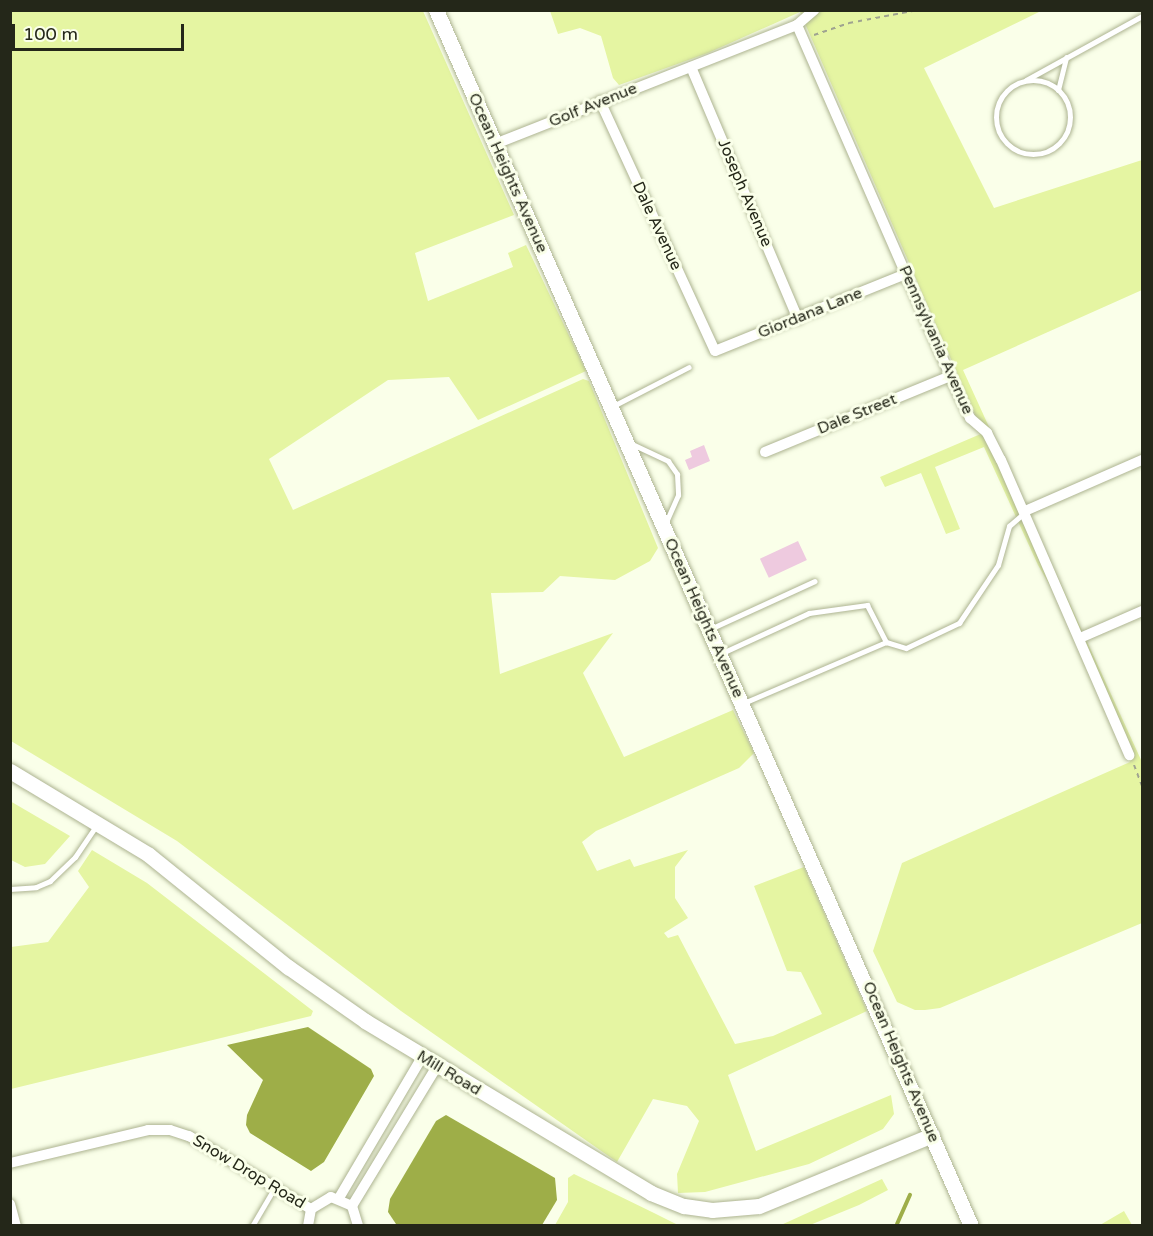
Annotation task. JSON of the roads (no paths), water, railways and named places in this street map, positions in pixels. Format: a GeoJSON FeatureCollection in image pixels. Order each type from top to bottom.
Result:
{"type":"FeatureCollection","features":[{"type":"Feature","properties":{"kind":"main road","name":"Ocean Heights Avenue"},"geometry":{"type":"LineString","coordinates":[[436,10],[971,1226]]}},
{"type":"Feature","properties":{"kind":"main road","name":"Mill Road"},"geometry":{"type":"LineString","coordinates":[[10,771],[99,822],[176,875],[324,993],[422,1057],[651,1193],[702,1208],[736,1210],[787,1198],[932,1135]]}},
{"type":"Feature","properties":{"kind":"street"},"geometry":{"type":"LineString","coordinates":[[692,67],[797,25],[814,10]]}},
{"type":"Feature","properties":{"kind":"street","name":"Pennsylvania Avenue"},"geometry":{"type":"LineString","coordinates":[[797,25],[969,418],[987,433],[1025,511],[1129,754]]}},
{"type":"Feature","properties":{"kind":"street","name":"Golf Avenue"},"geometry":{"type":"LineString","coordinates":[[495,144],[600,101],[692,67]]}},
{"type":"Feature","properties":{"kind":"street","name":"Joseph Avenue"},"geometry":{"type":"LineString","coordinates":[[692,67],[798,319]]}},
{"type":"Feature","properties":{"kind":"street","name":"Dale Avenue"},"geometry":{"type":"LineString","coordinates":[[600,101],[715,351]]}},
{"type":"Feature","properties":{"kind":"street","name":"Giordana Lane"},"geometry":{"type":"LineString","coordinates":[[715,351],[906,274]]}},
{"type":"Feature","properties":{"kind":"street","name":"Dale Street"},"geometry":{"type":"LineString","coordinates":[[765,452],[950,376]]}},
{"type":"Feature","properties":{"kind":"street"},"geometry":{"type":"LineString","coordinates":[[1025,511],[1143,460]]}},
{"type":"Feature","properties":{"kind":"street"},"geometry":{"type":"LineString","coordinates":[[1080,638],[1143,611]]}},
{"type":"Feature","properties":{"kind":"street"},"geometry":{"type":"LineString","coordinates":[[339,1198],[422,1057]]}},
{"type":"Feature","properties":{"kind":"street"},"geometry":{"type":"LineString","coordinates":[[352,1206],[437,1066]]}},
{"type":"Feature","properties":{"kind":"street","name":"Snow Drop Road"},"geometry":{"type":"LineString","coordinates":[[10,1163],[163,1129],[184,1133],[311,1209]]}},
{"type":"Feature","properties":{"kind":"street"},"geometry":{"type":"LineString","coordinates":[[308,1226],[311,1209],[323,1199],[339,1198],[352,1206],[358,1226]]}},
{"type":"Feature","properties":{"kind":"street"},"geometry":{"type":"LineString","coordinates":[[10,1204],[15,1226]]}},
{"type":"Feature","properties":{"kind":"lane"},"geometry":{"type":"LineString","coordinates":[[1024,81],[1036,80],[1058,90],[1070,111],[1066,135],[1048,151],[1023,153],[1003,140],[995,117],[1004,94],[1024,81],[1066,57],[1143,16]]}},
{"type":"Feature","properties":{"kind":"lane"},"geometry":{"type":"LineString","coordinates":[[1058,90],[1066,57]]}},
{"type":"Feature","properties":{"kind":"lane"},"geometry":{"type":"LineString","coordinates":[[611,407],[689,367]]}},
{"type":"Feature","properties":{"kind":"lane"},"geometry":{"type":"LineString","coordinates":[[626,441],[668,461],[677,474],[678,495],[664,526]]}},
{"type":"Feature","properties":{"kind":"lane"},"geometry":{"type":"LineString","coordinates":[[742,704],[886,642],[906,648],[959,623],[998,565],[1009,526],[1025,511]]}},
{"type":"Feature","properties":{"kind":"lane"},"geometry":{"type":"LineString","coordinates":[[710,629],[815,581]]}},
{"type":"Feature","properties":{"kind":"lane"},"geometry":{"type":"LineString","coordinates":[[721,654],[809,613],[867,604],[886,642]]}},
{"type":"Feature","properties":{"kind":"lane"},"geometry":{"type":"LineString","coordinates":[[10,894],[54,878],[75,858],[99,822]]}},
{"type":"Feature","properties":{"kind":"lane"},"geometry":{"type":"LineString","coordinates":[[10,889],[23,890]]}},
{"type":"Feature","properties":{"kind":"lane"},"geometry":{"type":"LineString","coordinates":[[252,1226],[275,1187]]}},
{"type":"Feature","properties":{"kind":"waterway"},"geometry":{"type":"LineString","coordinates":[[897,1224],[910,1195]]}}]}
